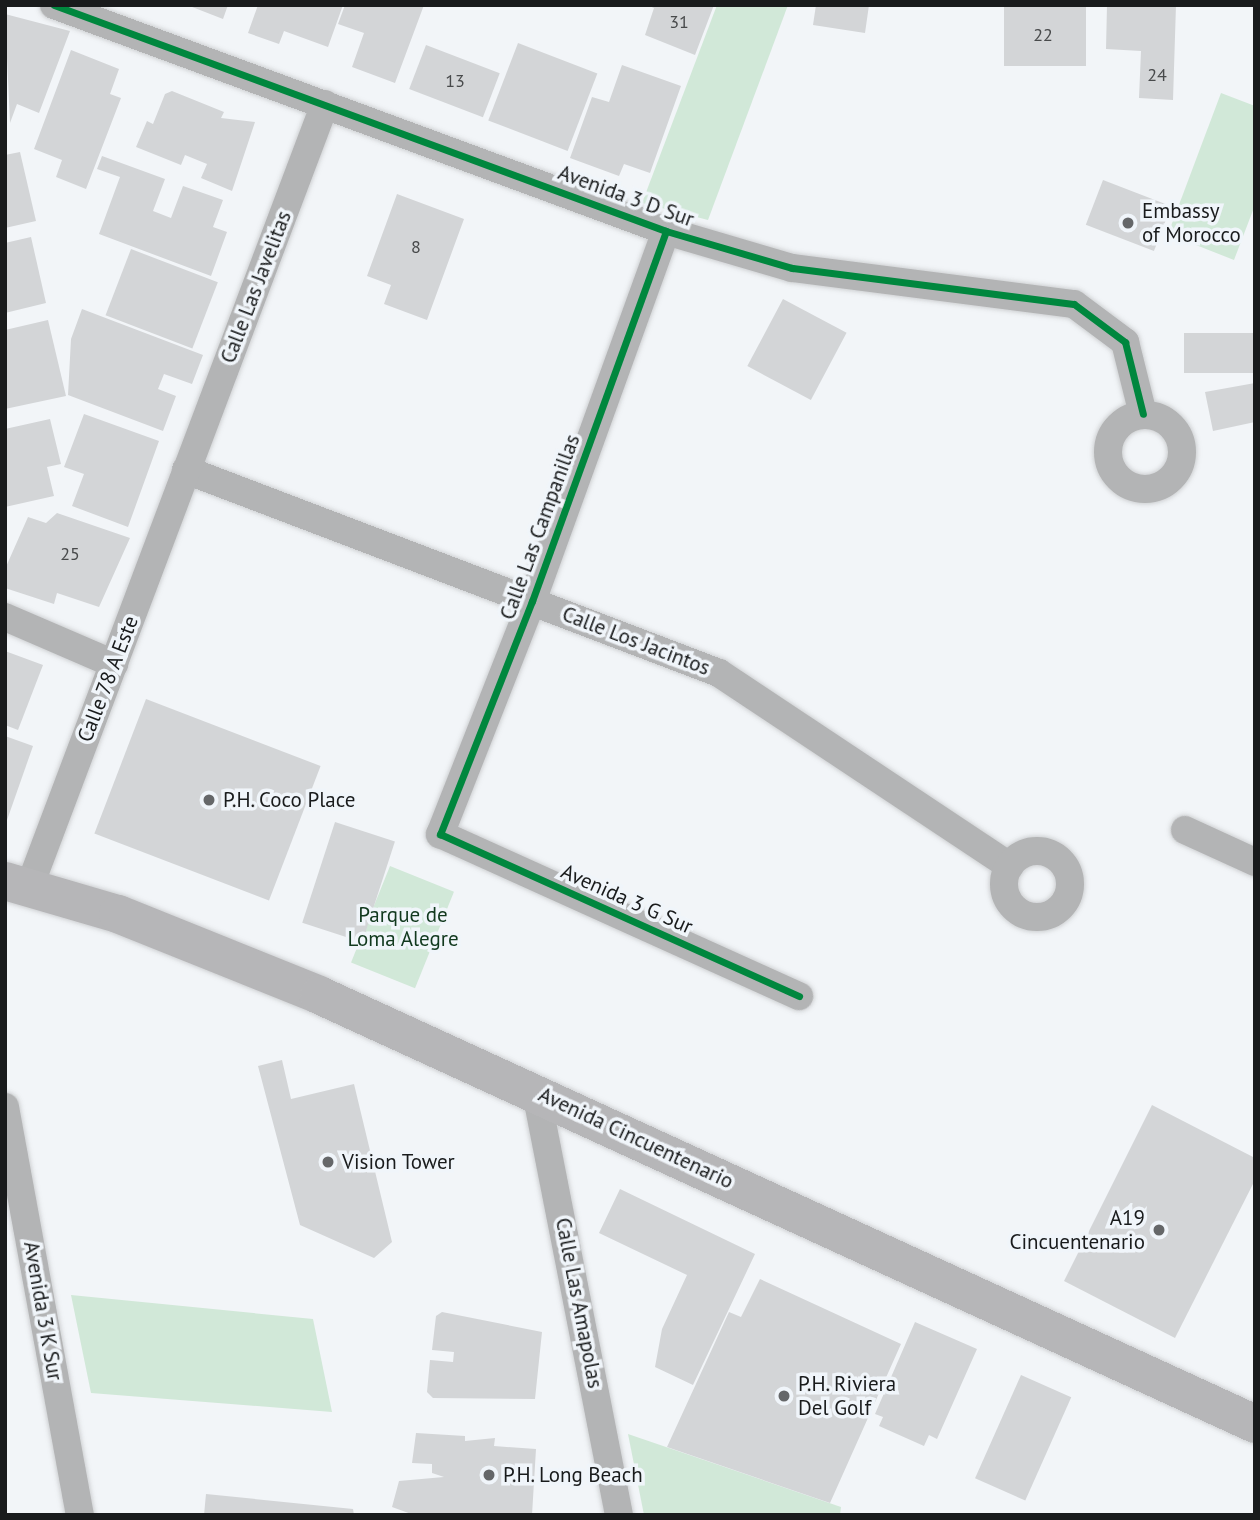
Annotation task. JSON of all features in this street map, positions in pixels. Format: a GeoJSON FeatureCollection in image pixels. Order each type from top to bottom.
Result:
{"type":"FeatureCollection","features":[{"type":"Feature","properties":{"kind":"main road","name":"Avenida Cincuentenario"},"geometry":{"type":"LineString","coordinates":[[17,884],[118,914],[536,1092],[1255,1424]]}},
{"type":"Feature","properties":{"kind":"street","name":"Avenida 3 D Sur"},"geometry":{"type":"LineString","coordinates":[[54,5],[666,231],[792,268],[1074,304],[1125,342],[1143,414]]}},
{"type":"Feature","properties":{"kind":"street","name":"Calle Las Javelitas"},"geometry":{"type":"LineString","coordinates":[[187,470],[325,104]]}},
{"type":"Feature","properties":{"kind":"street","name":"Calle Las Campanillas"},"geometry":{"type":"LineString","coordinates":[[440,834],[532,601],[666,231]]}},
{"type":"Feature","properties":{"kind":"street","name":"Calle Los Jacintos"},"geometry":{"type":"LineString","coordinates":[[187,470],[719,673],[1010,866]]}},
{"type":"Feature","properties":{"kind":"street","name":"Calle 78 A Este"},"geometry":{"type":"LineString","coordinates":[[17,884],[114,664],[187,470]]}},
{"type":"Feature","properties":{"kind":"street"},"geometry":{"type":"LineString","coordinates":[[5,617],[114,664]]}},
{"type":"Feature","properties":{"kind":"street"},"geometry":{"type":"LineString","coordinates":[[1185,830],[1255,862]]}},
{"type":"Feature","properties":{"kind":"street","name":"Avenida 3 G Sur"},"geometry":{"type":"LineString","coordinates":[[440,834],[799,996]]}},
{"type":"Feature","properties":{"kind":"street","name":"Calle Las Amapolas"},"geometry":{"type":"LineString","coordinates":[[536,1092],[619,1515]]}},
{"type":"Feature","properties":{"kind":"street","name":"Avenida 3 K Sur"},"geometry":{"type":"LineString","coordinates":[[5,1107],[80,1515]]}},
{"type":"Feature","properties":{"kind":"green space"},"geometry":{"type":"Polygon","coordinates":[[[717,5],[788,5],[708,220],[642,203],[717,5]]]}},
{"type":"Feature","properties":{"kind":"green space"},"geometry":{"type":"Polygon","coordinates":[[[1221,93],[1255,106],[1255,205],[1234,260],[1168,234],[1221,93]]]}},
{"type":"Feature","properties":{"kind":"green space","name":"Parque de Loma Alegre"},"geometry":{"type":"Polygon","coordinates":[[[390,866],[454,892],[415,988],[351,962],[390,866]]]}},
{"type":"Feature","properties":{"kind":"green space"},"geometry":{"type":"Polygon","coordinates":[[[71,1295],[313,1319],[332,1412],[91,1393],[71,1295]]]}},
{"type":"Feature","properties":{"kind":"green space"},"geometry":{"type":"Polygon","coordinates":[[[628,1434],[841,1507],[840,1515],[644,1515],[628,1434]]]}},
{"type":"Feature","properties":{"kind":"building"},"geometry":{"type":"Polygon","coordinates":[[[187,5],[228,5],[223,19],[187,5]]]}},
{"type":"Feature","properties":{"kind":"building"},"geometry":{"type":"Polygon","coordinates":[[[258,5],[343,5],[328,47],[284,31],[279,44],[248,33],[258,5]]]}},
{"type":"Feature","properties":{"kind":"building"},"geometry":{"type":"Polygon","coordinates":[[[345,5],[424,5],[395,83],[352,67],[364,33],[338,24],[345,5]]]}},
{"type":"Feature","properties":{"kind":"building"},"geometry":{"type":"Polygon","coordinates":[[[647,5],[714,5],[695,55],[645,35],[654,8],[647,5]]]}},
{"type":"Feature","properties":{"kind":"building"},"geometry":{"type":"Polygon","coordinates":[[[816,5],[869,5],[865,33],[813,25],[816,5]]]}},
{"type":"Feature","properties":{"kind":"building"},"geometry":{"type":"Polygon","coordinates":[[[1004,5],[1086,5],[1086,66],[1004,66],[1004,5]]]}},
{"type":"Feature","properties":{"kind":"building"},"geometry":{"type":"Polygon","coordinates":[[[1107,5],[1176,5],[1173,100],[1139,98],[1141,51],[1106,49],[1107,5]]]}},
{"type":"Feature","properties":{"kind":"building"},"geometry":{"type":"Polygon","coordinates":[[[5,14],[70,31],[39,113],[17,104],[10,123],[5,14]]]}},
{"type":"Feature","properties":{"kind":"building"},"geometry":{"type":"Polygon","coordinates":[[[518,43],[597,73],[568,151],[488,120],[518,43]]]}},
{"type":"Feature","properties":{"kind":"building"},"geometry":{"type":"Polygon","coordinates":[[[426,45],[500,73],[483,117],[409,89],[426,45]]]}},
{"type":"Feature","properties":{"kind":"building"},"geometry":{"type":"Polygon","coordinates":[[[71,50],[119,69],[110,94],[121,98],[86,189],[56,177],[62,160],[34,149],[71,50]]]}},
{"type":"Feature","properties":{"kind":"building"},"geometry":{"type":"Polygon","coordinates":[[[622,65],[681,86],[650,173],[624,164],[619,176],[570,158],[592,97],[609,102],[622,65]]]}},
{"type":"Feature","properties":{"kind":"building"},"geometry":{"type":"Polygon","coordinates":[[[172,91],[224,112],[221,118],[255,122],[232,191],[201,178],[207,164],[185,155],[181,165],[136,147],[147,121],[153,124],[165,94],[172,91]]]}},
{"type":"Feature","properties":{"kind":"building"},"geometry":{"type":"Polygon","coordinates":[[[20,152],[36,221],[5,228],[5,155],[20,152]]]}},
{"type":"Feature","properties":{"kind":"building"},"geometry":{"type":"Polygon","coordinates":[[[102,156],[165,179],[153,211],[171,218],[183,186],[223,200],[213,227],[227,232],[211,276],[99,234],[120,177],[97,169],[102,156]]]}},
{"type":"Feature","properties":{"kind":"building"},"geometry":{"type":"Polygon","coordinates":[[[1103,180],[1171,206],[1154,251],[1086,225],[1103,180]]]}},
{"type":"Feature","properties":{"kind":"building"},"geometry":{"type":"Polygon","coordinates":[[[397,194],[464,219],[427,320],[384,304],[391,285],[367,276],[397,194]]]}},
{"type":"Feature","properties":{"kind":"building"},"geometry":{"type":"Polygon","coordinates":[[[31,237],[46,303],[5,313],[5,243],[31,237]]]}},
{"type":"Feature","properties":{"kind":"building"},"geometry":{"type":"Polygon","coordinates":[[[131,249],[218,282],[192,349],[106,315],[131,249]]]}},
{"type":"Feature","properties":{"kind":"building"},"geometry":{"type":"Polygon","coordinates":[[[783,299],[847,333],[811,400],[747,366],[783,299]]]}},
{"type":"Feature","properties":{"kind":"building"},"geometry":{"type":"Polygon","coordinates":[[[82,309],[203,355],[192,384],[164,374],[158,389],[176,396],[163,431],[68,395],[71,339],[82,309]]]}},
{"type":"Feature","properties":{"kind":"building"},"geometry":{"type":"Polygon","coordinates":[[[48,320],[66,396],[5,409],[5,330],[48,320]]]}},
{"type":"Feature","properties":{"kind":"building"},"geometry":{"type":"Polygon","coordinates":[[[1184,333],[1255,333],[1255,373],[1184,373],[1184,333]]]}},
{"type":"Feature","properties":{"kind":"building"},"geometry":{"type":"Polygon","coordinates":[[[1255,383],[1255,422],[1213,431],[1205,392],[1255,383]]]}},
{"type":"Feature","properties":{"kind":"building"},"geometry":{"type":"Polygon","coordinates":[[[84,414],[159,441],[128,527],[72,506],[84,474],[64,467],[84,414]]]}},
{"type":"Feature","properties":{"kind":"building"},"geometry":{"type":"Polygon","coordinates":[[[50,419],[61,464],[47,467],[54,496],[5,507],[5,429],[50,419]]]}},
{"type":"Feature","properties":{"kind":"building"},"geometry":{"type":"Polygon","coordinates":[[[57,513],[130,538],[99,607],[57,593],[54,604],[5,588],[5,569],[28,517],[46,523],[57,513]]]}},
{"type":"Feature","properties":{"kind":"building"},"geometry":{"type":"Polygon","coordinates":[[[5,651],[43,665],[18,730],[5,725],[5,651]]]}},
{"type":"Feature","properties":{"kind":"building","name":"P.H. Coco Place"},"geometry":{"type":"Polygon","coordinates":[[[146,699],[321,766],[269,900],[94,833],[146,699]]]}},
{"type":"Feature","properties":{"kind":"building"},"geometry":{"type":"Polygon","coordinates":[[[5,736],[33,746],[6,823],[5,823],[5,736]]]}},
{"type":"Feature","properties":{"kind":"building"},"geometry":{"type":"Polygon","coordinates":[[[335,822],[395,841],[362,942],[302,923],[335,822]]]}},
{"type":"Feature","properties":{"kind":"building","name":"Vision Tower"},"geometry":{"type":"Polygon","coordinates":[[[282,1060],[291,1099],[354,1084],[392,1242],[374,1258],[300,1225],[258,1066],[282,1060]]]}},
{"type":"Feature","properties":{"kind":"building","name":"A19 Cincuentenario"},"geometry":{"type":"Polygon","coordinates":[[[1152,1105],[1255,1158],[1255,1180],[1175,1338],[1064,1281],[1152,1105]]]}},
{"type":"Feature","properties":{"kind":"building"},"geometry":{"type":"Polygon","coordinates":[[[620,1189],[755,1254],[693,1385],[655,1367],[662,1329],[687,1275],[599,1233],[620,1189]]]}},
{"type":"Feature","properties":{"kind":"building","name":"P.H. Riviera Del Golf"},"geometry":{"type":"Polygon","coordinates":[[[760,1279],[901,1344],[830,1503],[667,1447],[729,1312],[741,1317],[760,1279]]]}},
{"type":"Feature","properties":{"kind":"building"},"geometry":{"type":"Polygon","coordinates":[[[442,1312],[542,1332],[535,1399],[433,1398],[427,1392],[430,1360],[453,1362],[454,1352],[432,1350],[436,1316],[442,1312]]]}},
{"type":"Feature","properties":{"kind":"building"},"geometry":{"type":"Polygon","coordinates":[[[915,1322],[977,1349],[937,1439],[929,1435],[924,1446],[879,1426],[883,1417],[875,1414],[915,1322]]]}},
{"type":"Feature","properties":{"kind":"building"},"geometry":{"type":"Polygon","coordinates":[[[1021,1375],[1071,1397],[1025,1501],[975,1478],[1021,1375]]]}},
{"type":"Feature","properties":{"kind":"building","name":"P.H. Long Beach"},"geometry":{"type":"Polygon","coordinates":[[[416,1433],[465,1436],[465,1441],[495,1438],[494,1446],[536,1449],[532,1515],[414,1515],[392,1507],[399,1481],[444,1477],[432,1473],[432,1464],[412,1463],[416,1433]]]}},
{"type":"Feature","properties":{"kind":"building"},"geometry":{"type":"Polygon","coordinates":[[[206,1494],[353,1509],[354,1515],[204,1515],[206,1494]]]}},
{"type":"Feature","properties":{"kind":"cycle path"},"geometry":{"type":"LineString","coordinates":[[54,5],[666,231],[792,268],[1074,304],[1125,342],[1143,414]]}},
{"type":"Feature","properties":{"kind":"cycle path"},"geometry":{"type":"LineString","coordinates":[[666,231],[532,601],[440,834],[799,996]]}},
{"type":"Feature","properties":{"kind":"place","name":"Embassy of Morocco"},"geometry":{"type":"Point","coordinates":[1128,223]}},
{"type":"Feature","properties":{"kind":"place","name":"P.H. Coco Place"},"geometry":{"type":"Point","coordinates":[209,800]}},
{"type":"Feature","properties":{"kind":"place","name":"Vision Tower"},"geometry":{"type":"Point","coordinates":[328,1162]}},
{"type":"Feature","properties":{"kind":"place","name":"A19 Cincuentenario"},"geometry":{"type":"Point","coordinates":[1159,1230]}},
{"type":"Feature","properties":{"kind":"place","name":"P.H. Riviera Del Golf"},"geometry":{"type":"Point","coordinates":[784,1396]}},
{"type":"Feature","properties":{"kind":"place","name":"P.H. Long Beach"},"geometry":{"type":"Point","coordinates":[489,1475]}}]}
